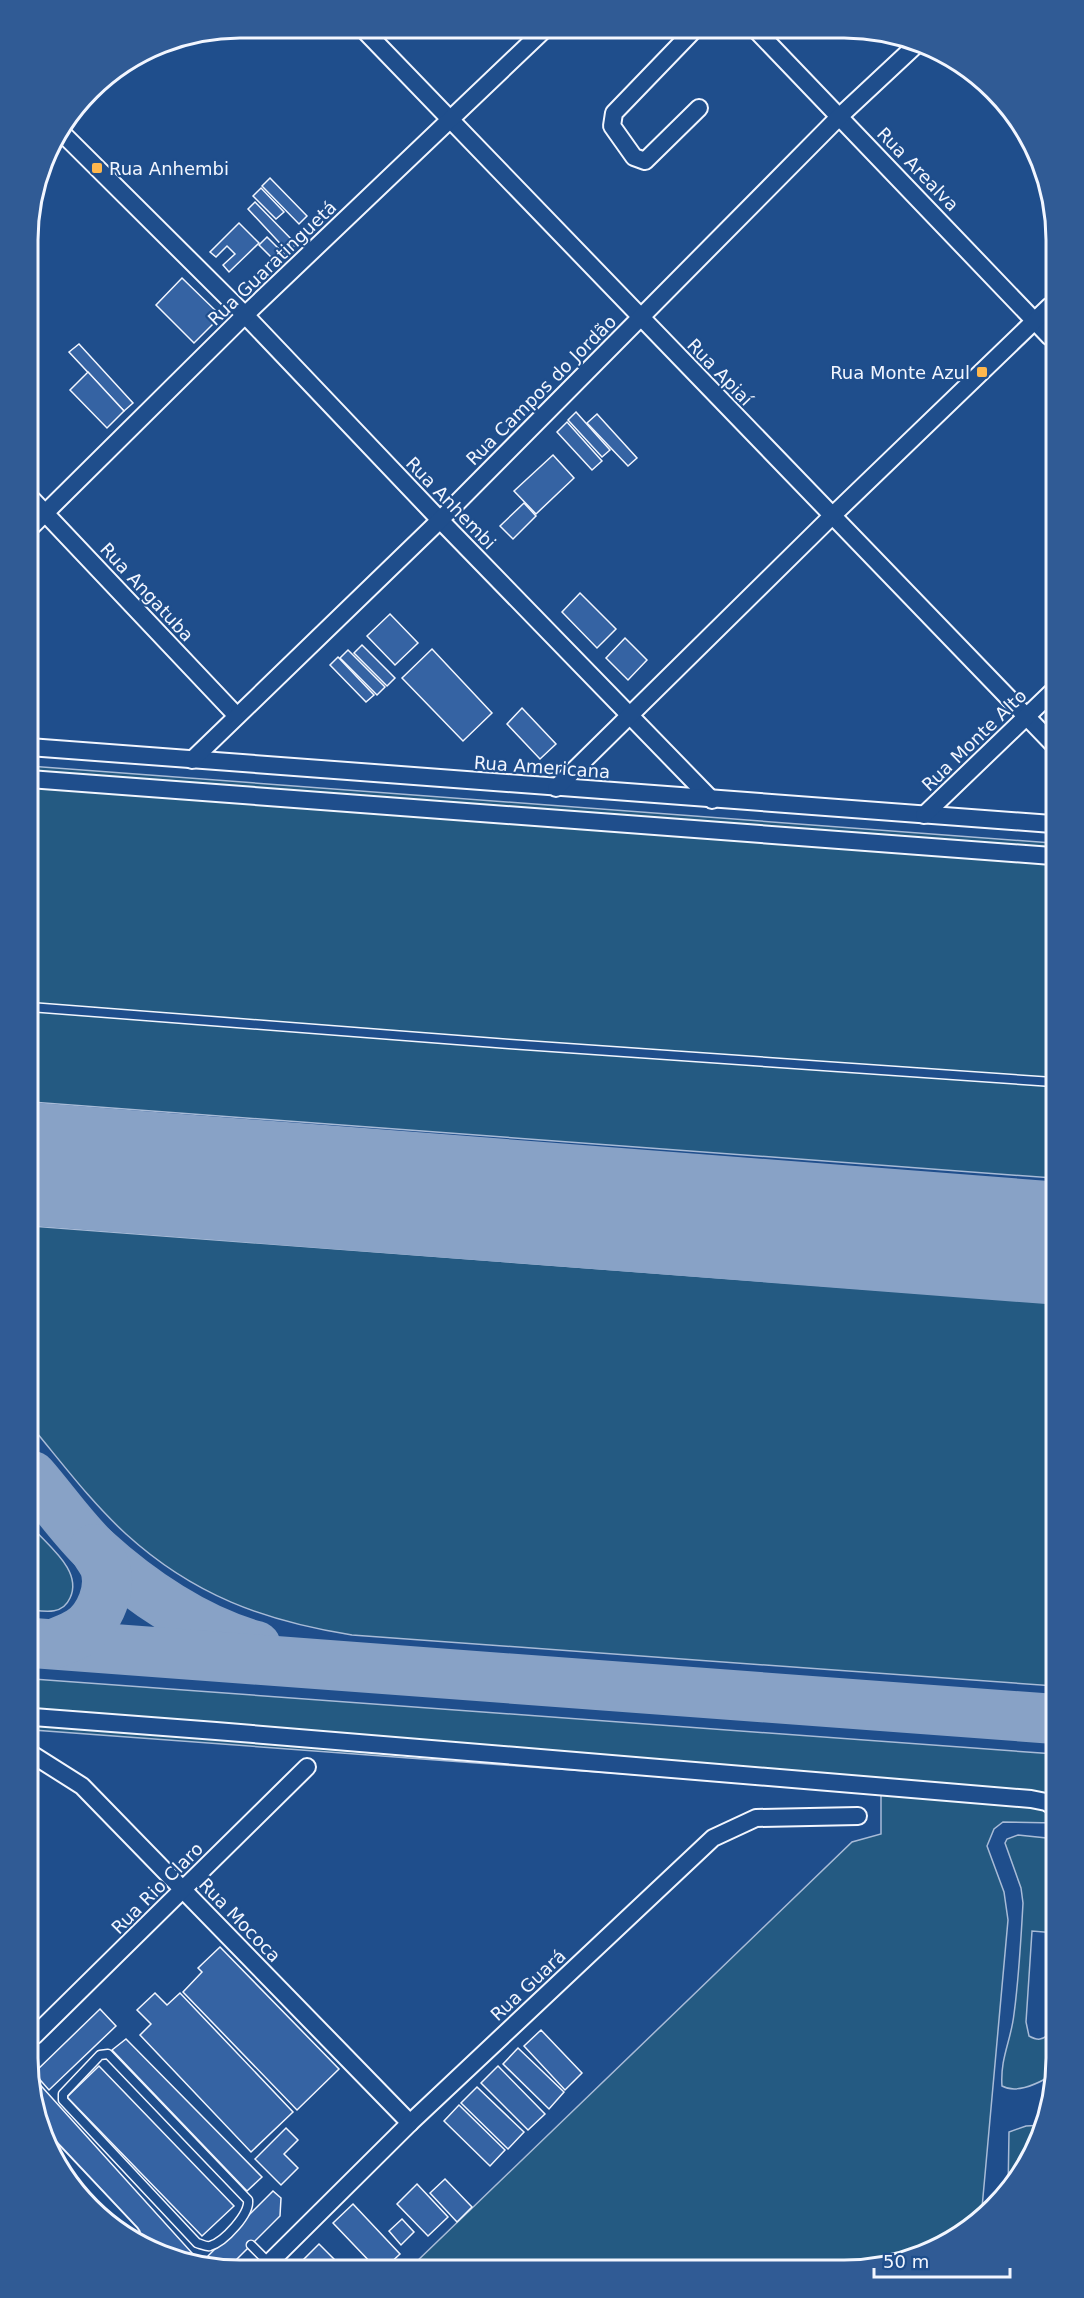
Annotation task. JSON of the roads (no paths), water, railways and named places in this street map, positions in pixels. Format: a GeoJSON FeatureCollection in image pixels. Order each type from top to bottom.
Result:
{"type":"FeatureCollection","features":[{"type":"Feature","properties":{"kind":"street","name":"Rua Apiaí"},"geometry":{"type":"LineString","coordinates":[[372,38],[1046,737]]}},
{"type":"Feature","properties":{"kind":"street","name":"Rua Guaratinguetá"},"geometry":{"type":"LineString","coordinates":[[38,521],[245,315],[536,38]]}},
{"type":"Feature","properties":{"kind":"street"},"geometry":{"type":"LineString","coordinates":[[686,38],[614,113],[612,126],[634,157],[645,161],[699,108]]}},
{"type":"Feature","properties":{"kind":"street","name":"Rua Arealva"},"geometry":{"type":"LineString","coordinates":[[764,38],[1046,333]]}},
{"type":"Feature","properties":{"kind":"street","name":"Rua Campos do Jordão"},"geometry":{"type":"LineString","coordinates":[[192,760],[440,520],[840,116],[912,49]]}},
{"type":"Feature","properties":{"kind":"street","name":"Rua Anhembi"},"geometry":{"type":"LineString","coordinates":[[66,137],[245,315],[712,800]]}},
{"type":"Feature","properties":{"kind":"street"},"geometry":{"type":"LineString","coordinates":[[556,788],[832,516],[1046,310]]}},
{"type":"Feature","properties":{"kind":"street","name":"Rua Angatuba"},"geometry":{"type":"LineString","coordinates":[[38,505],[237,717]]}},
{"type":"Feature","properties":{"kind":"street","name":"Rua Monte Alto"},"geometry":{"type":"LineString","coordinates":[[924,815],[1046,698]]}},
{"type":"Feature","properties":{"kind":"street","name":"Rua Americana"},"geometry":{"type":"LineString","coordinates":[[38,748],[1046,824]]}},
{"type":"Feature","properties":{"kind":"street"},"geometry":{"type":"LineString","coordinates":[[38,780],[1046,856]]}},
{"type":"Feature","properties":{"kind":"street"},"geometry":{"type":"LineString","coordinates":[[38,1717],[1031,1798],[1046,1803]]}},
{"type":"Feature","properties":{"kind":"street","name":"Rua Mococa"},"geometry":{"type":"LineString","coordinates":[[38,1758],[82,1786],[410,2123]]}},
{"type":"Feature","properties":{"kind":"street","name":"Rua Rio Claro"},"geometry":{"type":"LineString","coordinates":[[38,2032],[306,1767]]}},
{"type":"Feature","properties":{"kind":"street","name":"Rua Guará"},"geometry":{"type":"LineString","coordinates":[[272,2260],[410,2123],[713,1838],[756,1818],[858,1816]]}},
{"type":"Feature","properties":{"kind":"street"},"geometry":{"type":"LineString","coordinates":[[73,2172],[118,2220]]}},
{"type":"Feature","properties":{"kind":"lane"},"geometry":{"type":"LineString","coordinates":[[38,1008],[509,1044],[1046,1082]]}},
{"type":"Feature","properties":{"kind":"lane"},"geometry":{"type":"LineString","coordinates":[[108,2054],[248,2200],[246,2213],[235,2228],[218,2242],[208,2246],[197,2243],[63,2100],[63,2094],[100,2055],[108,2054]]}},
{"type":"Feature","properties":{"kind":"lane"},"geometry":{"type":"LineString","coordinates":[[251,2245],[263,2260]]}},
{"type":"Feature","properties":{"kind":"place","name":"Rua Anhembi"},"geometry":{"type":"Point","coordinates":[97,168]}},
{"type":"Feature","properties":{"kind":"place","name":"Rua Monte Azul"},"geometry":{"type":"Point","coordinates":[982,372]}}]}
